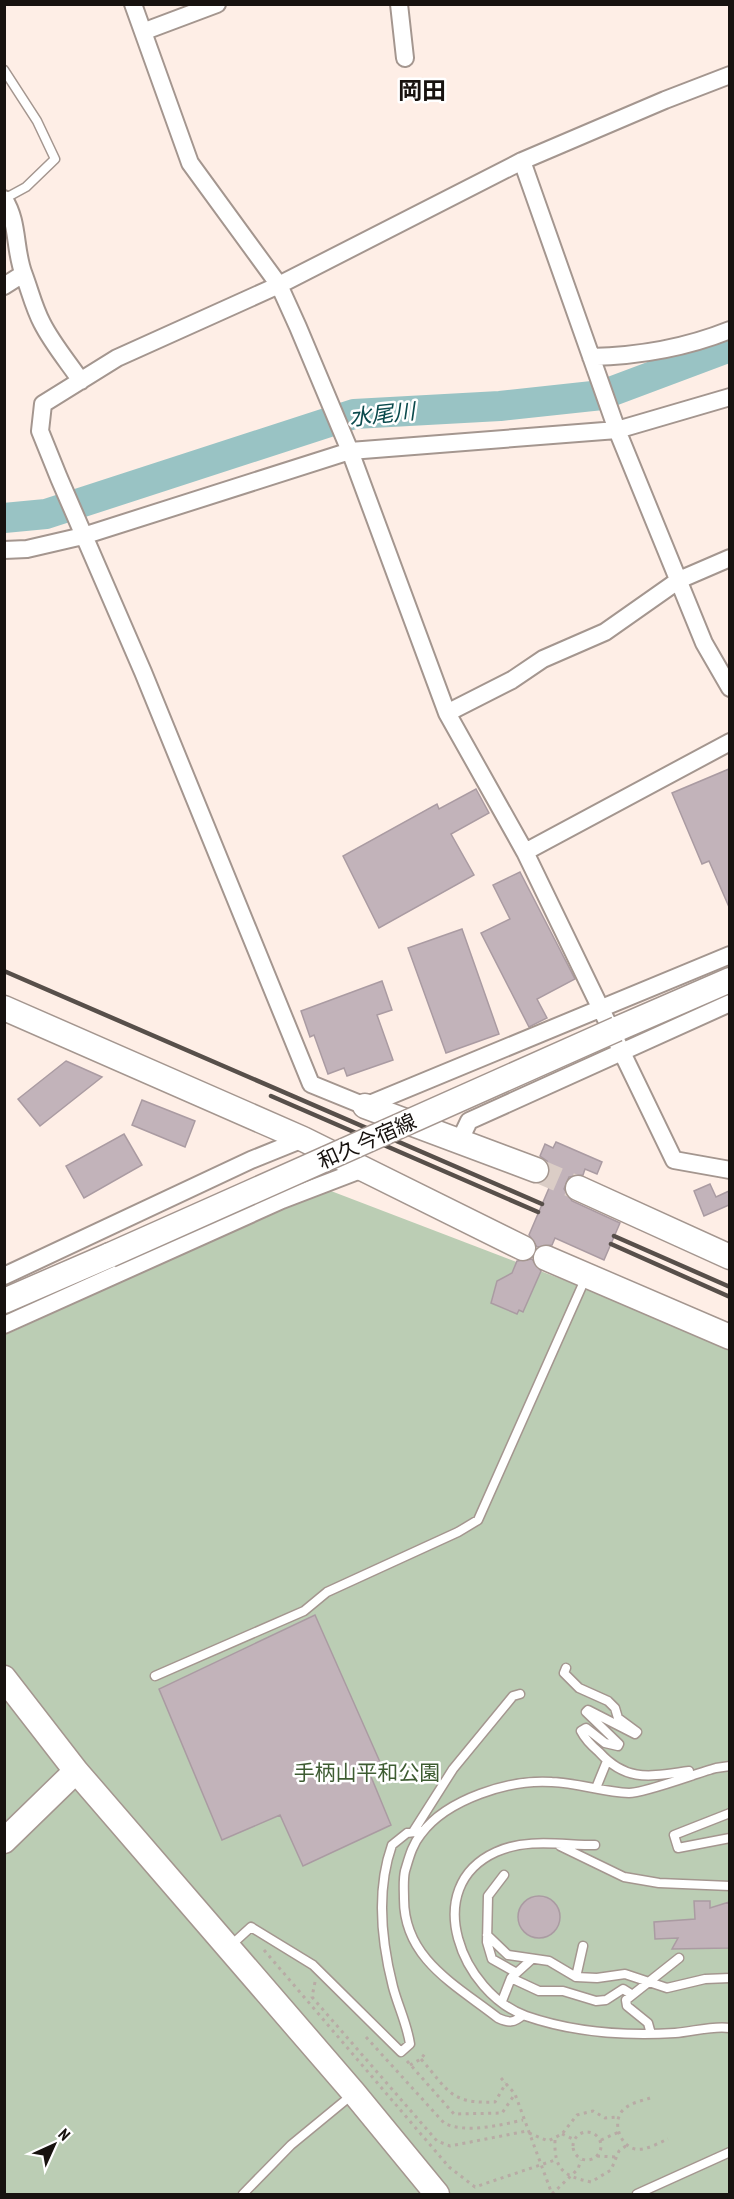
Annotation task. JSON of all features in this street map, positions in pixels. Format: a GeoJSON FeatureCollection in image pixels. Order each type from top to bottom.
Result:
{"type":"FeatureCollection","features":[{"type":"Feature","properties":{"kind":"street"},"geometry":{"type":"LineString","coordinates":[[133,4],[145,31],[169,109],[190,163],[279,285],[350,451],[447,713],[525,852],[600,1008],[619,1040],[674,1160],[729,1170]]}},
{"type":"Feature","properties":{"kind":"street"},"geometry":{"type":"LineString","coordinates":[[145,31],[217,4]]}},
{"type":"Feature","properties":{"kind":"street"},"geometry":{"type":"LineString","coordinates":[[399,4],[405,58]]}},
{"type":"Feature","properties":{"kind":"street"},"geometry":{"type":"LineString","coordinates":[[536,1170],[311,1084],[143,672],[40,431],[43,404],[117,358],[279,285],[522,160],[729,75]]}},
{"type":"Feature","properties":{"kind":"street"},"geometry":{"type":"LineString","coordinates":[[522,160],[617,430],[704,643],[729,688]]}},
{"type":"Feature","properties":{"kind":"street"},"geometry":{"type":"LineString","coordinates":[[4,199],[12,212],[23,274],[42,324],[81,381]]}},
{"type":"Feature","properties":{"kind":"street"},"geometry":{"type":"LineString","coordinates":[[4,286],[23,274]]}},
{"type":"Feature","properties":{"kind":"street"},"geometry":{"type":"LineString","coordinates":[[591,357],[633,356],[698,341],[729,330]]}},
{"type":"Feature","properties":{"kind":"street"},"geometry":{"type":"LineString","coordinates":[[4,550],[27,549],[83,536],[350,451],[617,430],[729,397]]}},
{"type":"Feature","properties":{"kind":"street"},"geometry":{"type":"LineString","coordinates":[[447,713],[512,680],[543,659],[605,632],[679,580],[729,558]]}},
{"type":"Feature","properties":{"kind":"street"},"geometry":{"type":"LineString","coordinates":[[525,852],[729,742]]}},
{"type":"Feature","properties":{"kind":"street"},"geometry":{"type":"LineString","coordinates":[[365,1106],[729,955]]}},
{"type":"Feature","properties":{"kind":"street","name":"和久今宿線"},"geometry":{"type":"LineString","coordinates":[[4,1301],[619,1040],[729,980]]}},
{"type":"Feature","properties":{"kind":"street"},"geometry":{"type":"LineString","coordinates":[[460,1140],[469,1121],[619,1040],[729,1003]]}},
{"type":"Feature","properties":{"kind":"street"},"geometry":{"type":"LineString","coordinates":[[4,1008],[303,1139],[523,1248]]}},
{"type":"Feature","properties":{"kind":"street"},"geometry":{"type":"LineString","coordinates":[[4,1276],[251,1160],[303,1139]]}},
{"type":"Feature","properties":{"kind":"street"},"geometry":{"type":"LineString","coordinates":[[4,1325],[282,1200],[363,1169]]}},
{"type":"Feature","properties":{"kind":"street"},"geometry":{"type":"LineString","coordinates":[[578,1188],[729,1257]]}},
{"type":"Feature","properties":{"kind":"street"},"geometry":{"type":"LineString","coordinates":[[546,1258],[585,1281],[729,1336]]}},
{"type":"Feature","properties":{"kind":"street"},"geometry":{"type":"LineString","coordinates":[[4,1678],[76,1771],[354,2093],[437,2194]]}},
{"type":"Feature","properties":{"kind":"street"},"geometry":{"type":"LineString","coordinates":[[4,1841],[76,1771]]}},
{"type":"Feature","properties":{"kind":"lane"},"geometry":{"type":"LineString","coordinates":[[4,70],[37,121],[55,159],[26,187],[4,199]]}},
{"type":"Feature","properties":{"kind":"lane"},"geometry":{"type":"LineString","coordinates":[[154,1676],[178,1668],[304,1611],[327,1592],[458,1532],[478,1520],[585,1281]]}},
{"type":"Feature","properties":{"kind":"lane"},"geometry":{"type":"LineString","coordinates":[[566,1668],[564,1673],[579,1688],[608,1701],[615,1708],[618,1718],[637,1732],[636,1734],[618,1727],[588,1710],[586,1712],[619,1744],[618,1746],[605,1743],[586,1728],[580,1731],[607,1761],[618,1769],[638,1776],[729,1766]]}},
{"type":"Feature","properties":{"kind":"lane"},"geometry":{"type":"LineString","coordinates":[[229,1947],[251,1928],[313,1965],[401,2052],[410,2044],[393,1987],[382,1933],[381,1888],[392,1845],[412,1832],[453,1768],[513,1696],[520,1694]]}},
{"type":"Feature","properties":{"kind":"lane"},"geometry":{"type":"LineString","coordinates":[[596,1788],[607,1761]]}},
{"type":"Feature","properties":{"kind":"lane"},"geometry":{"type":"LineString","coordinates":[[524,2015],[515,2022],[507,2022],[498,2018],[430,1965],[417,1950],[404,1915],[404,1876],[414,1844],[422,1832],[444,1813],[492,1788],[521,1782],[552,1781],[630,1793],[716,1768]]}},
{"type":"Feature","properties":{"kind":"lane"},"geometry":{"type":"LineString","coordinates":[[729,1813],[674,1835],[678,1848],[729,1838]]}},
{"type":"Feature","properties":{"kind":"lane"},"geometry":{"type":"LineString","coordinates":[[412,1832],[422,1832]]}},
{"type":"Feature","properties":{"kind":"lane"},"geometry":{"type":"LineString","coordinates":[[595,1845],[518,1844],[494,1853],[471,1870],[456,1895],[456,1936],[463,1956],[475,1975],[502,2001],[524,2015],[596,2031],[631,2035],[729,2028]]}},
{"type":"Feature","properties":{"kind":"lane"},"geometry":{"type":"LineString","coordinates":[[557,1845],[624,1877],[659,1883],[729,1886]]}},
{"type":"Feature","properties":{"kind":"lane"},"geometry":{"type":"LineString","coordinates":[[504,1875],[488,1894],[487,1935],[488,1949],[492,1959],[539,1991],[563,1991],[596,2001],[606,2000],[623,1989],[631,1994]]}},
{"type":"Feature","properties":{"kind":"lane"},"geometry":{"type":"LineString","coordinates":[[487,1935],[508,1955],[549,1961],[576,1977],[597,1978],[620,1973],[650,1980],[667,1988],[705,1979],[729,1978]]}},
{"type":"Feature","properties":{"kind":"lane"},"geometry":{"type":"LineString","coordinates":[[576,1977],[584,1946]]}},
{"type":"Feature","properties":{"kind":"lane"},"geometry":{"type":"LineString","coordinates":[[651,2034],[648,2023],[627,2006],[626,2000],[679,1958]]}},
{"type":"Feature","properties":{"kind":"lane"},"geometry":{"type":"LineString","coordinates":[[502,2001],[513,1975],[532,1959]]}},
{"type":"Feature","properties":{"kind":"lane"},"geometry":{"type":"LineString","coordinates":[[243,2194],[291,2145],[354,2093]]}},
{"type":"Feature","properties":{"kind":"lane"},"geometry":{"type":"LineString","coordinates":[[638,2194],[729,2152]]}},
{"type":"Feature","properties":{"kind":"path"},"geometry":{"type":"LineString","coordinates":[[248,1931],[449,2167],[475,2187],[555,2160]]}},
{"type":"Feature","properties":{"kind":"path"},"geometry":{"type":"LineString","coordinates":[[323,1987],[315,1978],[312,1997],[436,2140],[450,2146],[528,2132],[548,2141],[555,2140],[577,2115],[593,2111],[605,2118],[618,2117],[628,2106],[650,2098]]}},
{"type":"Feature","properties":{"kind":"path"},"geometry":{"type":"LineString","coordinates":[[360,2030],[444,2123],[451,2127],[523,2120]]}},
{"type":"Feature","properties":{"kind":"path"},"geometry":{"type":"LineString","coordinates":[[401,2052],[447,2109],[458,2115],[502,2113],[515,2094]]}},
{"type":"Feature","properties":{"kind":"path"},"geometry":{"type":"LineString","coordinates":[[410,2066],[421,2059],[426,2052]]}},
{"type":"Feature","properties":{"kind":"path"},"geometry":{"type":"LineString","coordinates":[[421,2059],[454,2097],[468,2103],[495,2102],[506,2082]]}},
{"type":"Feature","properties":{"kind":"path"},"geometry":{"type":"LineString","coordinates":[[501,2078],[515,2094],[552,2194],[578,2169],[581,2160]]}},
{"type":"Feature","properties":{"kind":"path"},"geometry":{"type":"LineString","coordinates":[[618,2117],[619,2132],[627,2145],[635,2149],[645,2148],[668,2139]]}},
{"type":"Feature","properties":{"kind":"path"},"geometry":{"type":"LineString","coordinates":[[581,2132],[593,2132],[601,2140],[601,2152],[593,2160],[581,2160],[573,2152],[573,2139],[581,2132]]}},
{"type":"Feature","properties":{"kind":"path"},"geometry":{"type":"LineString","coordinates":[[601,2140],[619,2132]]}},
{"type":"Feature","properties":{"kind":"path"},"geometry":{"type":"LineString","coordinates":[[562,2134],[573,2139]]}},
{"type":"Feature","properties":{"kind":"path"},"geometry":{"type":"LineString","coordinates":[[555,2140],[555,2160],[570,2177],[591,2182],[610,2170],[615,2157],[627,2145]]}},
{"type":"Feature","properties":{"kind":"path"},"geometry":{"type":"LineString","coordinates":[[597,2156],[615,2157]]}},
{"type":"Feature","properties":{"kind":"green space","name":"手柄山平和公園"},"geometry":{"type":"Polygon","coordinates":[[[331,1191],[590,1290],[729,1349],[729,2194],[5,2194],[5,1335],[316,1193],[331,1191]]]}},
{"type":"Feature","properties":{"kind":"building"},"geometry":{"type":"Polygon","coordinates":[[[729,769],[729,907],[709,861],[702,864],[672,793],[729,769]]]}},
{"type":"Feature","properties":{"kind":"building"},"geometry":{"type":"Polygon","coordinates":[[[476,789],[489,813],[451,834],[474,875],[379,928],[343,856],[437,804],[439,809],[476,789]]]}},
{"type":"Feature","properties":{"kind":"building"},"geometry":{"type":"Polygon","coordinates":[[[520,872],[575,979],[537,999],[547,1018],[529,1027],[481,933],[510,919],[493,885],[520,872]]]}},
{"type":"Feature","properties":{"kind":"building"},"geometry":{"type":"Polygon","coordinates":[[[462,929],[499,1034],[446,1053],[408,948],[462,929]]]}},
{"type":"Feature","properties":{"kind":"building"},"geometry":{"type":"Polygon","coordinates":[[[382,981],[392,1010],[377,1015],[393,1060],[347,1076],[344,1068],[328,1074],[314,1035],[310,1037],[301,1011],[382,981]]]}},
{"type":"Feature","properties":{"kind":"building"},"geometry":{"type":"Polygon","coordinates":[[[66,1061],[102,1077],[40,1126],[18,1099],[66,1061]]]}},
{"type":"Feature","properties":{"kind":"building"},"geometry":{"type":"Polygon","coordinates":[[[142,1100],[195,1121],[185,1147],[132,1125],[142,1100]]]}},
{"type":"Feature","properties":{"kind":"building"},"geometry":{"type":"Polygon","coordinates":[[[124,1134],[142,1165],[84,1198],[66,1166],[124,1134]]]}},
{"type":"Feature","properties":{"kind":"building"},"geometry":{"type":"Polygon","coordinates":[[[556,1142],[602,1162],[597,1174],[585,1169],[583,1175],[569,1177],[564,1189],[572,1201],[620,1223],[604,1260],[555,1238],[552,1245],[537,1247],[529,1235],[552,1181],[547,1178],[550,1168],[547,1161],[540,1156],[545,1144],[553,1148],[556,1142]]]}},
{"type":"Feature","properties":{"kind":"building"},"geometry":{"type":"Polygon","coordinates":[[[710,1184],[716,1197],[729,1191],[729,1205],[704,1216],[694,1191],[710,1184]]]}},
{"type":"Feature","properties":{"kind":"building"},"geometry":{"type":"Polygon","coordinates":[[[532,1259],[541,1271],[523,1312],[519,1310],[517,1314],[491,1303],[497,1281],[512,1273],[517,1261],[532,1259]]]}},
{"type":"Feature","properties":{"kind":"building"},"geometry":{"type":"Polygon","coordinates":[[[315,1615],[380,1762],[367,1767],[391,1825],[303,1866],[280,1815],[222,1840],[159,1689],[315,1615]]]}},
{"type":"Feature","properties":{"kind":"building"},"geometry":{"type":"Polygon","coordinates":[[[539,1896],[554,1902],[560,1917],[554,1932],[539,1938],[524,1932],[518,1917],[524,1902],[539,1896]]]}},
{"type":"Feature","properties":{"kind":"building"},"geometry":{"type":"Polygon","coordinates":[[[694,1901],[710,1901],[710,1908],[729,1902],[729,1948],[672,1949],[678,1938],[655,1939],[654,1922],[695,1919],[694,1901]]]}},
{"type":"Feature","properties":{"kind":"waterway","name":"水尾川"},"geometry":{"type":"LineString","coordinates":[[4,518],[46,514],[354,414],[500,406],[602,395],[730,347]]}},
{"type":"Feature","properties":{"kind":"tunnel"},"geometry":{"type":"LineString","coordinates":[[536,1170],[578,1188]]}},
{"type":"Feature","properties":{"kind":"railway"},"geometry":{"type":"LineString","coordinates":[[4,971],[542,1204]]}},
{"type":"Feature","properties":{"kind":"railway"},"geometry":{"type":"LineString","coordinates":[[271,1096],[538,1212]]}},
{"type":"Feature","properties":{"kind":"railway"},"geometry":{"type":"LineString","coordinates":[[614,1236],[730,1287]]}},
{"type":"Feature","properties":{"kind":"railway"},"geometry":{"type":"LineString","coordinates":[[611,1244],[730,1297]]}},
{"type":"Feature","properties":{"kind":"district","name":"岡田"},"geometry":{"type":"Point","coordinates":[422,90]}}]}
